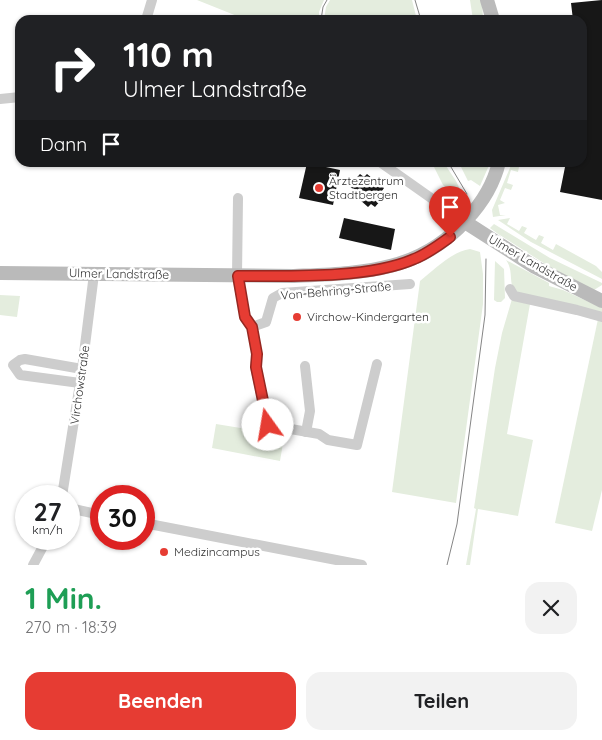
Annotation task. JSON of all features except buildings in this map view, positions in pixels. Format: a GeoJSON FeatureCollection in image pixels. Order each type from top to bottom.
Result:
{"type":"FeatureCollection","features":[{"type":"Feature","properties":{"kind":"street"},"geometry":{"type":"LineString","coordinates":[[148,15],[152,0]]}},
{"type":"Feature","properties":{"kind":"street"},"geometry":{"type":"LineString","coordinates":[[488,0],[492,15]]}},
{"type":"Feature","properties":{"kind":"street"},"geometry":{"type":"LineString","coordinates":[[0,98],[15,97]]}},
{"type":"Feature","properties":{"kind":"street"},"geometry":{"type":"LineString","coordinates":[[387,167],[465,222]]}},
{"type":"Feature","properties":{"kind":"street","name":"Ulmer Landstraße"},"geometry":{"type":"LineString","coordinates":[[0,273],[238,276],[339,274],[392,266],[413,260],[432,250],[450,237],[465,222],[485,195],[497,173],[498,167]]}},
{"type":"Feature","properties":{"kind":"street"},"geometry":{"type":"LineString","coordinates":[[238,198],[238,276],[245,317],[252,327],[257,354],[256,367],[268,425],[319,434],[328,440],[357,445],[377,364]]}},
{"type":"Feature","properties":{"kind":"street","name":"Ulmer Landstraße"},"geometry":{"type":"LineString","coordinates":[[465,222],[535,267],[602,302]]}},
{"type":"Feature","properties":{"kind":"street","name":"Virchowstraße"},"geometry":{"type":"LineString","coordinates":[[64,485],[80,383],[94,274]]}},
{"type":"Feature","properties":{"kind":"street","name":"Von-Behring-Straße"},"geometry":{"type":"LineString","coordinates":[[252,327],[266,322],[273,298],[282,293],[410,284]]}},
{"type":"Feature","properties":{"kind":"street"},"geometry":{"type":"LineString","coordinates":[[510,289],[514,296],[602,317]]}},
{"type":"Feature","properties":{"kind":"street"},"geometry":{"type":"LineString","coordinates":[[80,383],[20,375],[13,365],[20,360],[25,360],[82,369]]}},
{"type":"Feature","properties":{"kind":"street"},"geometry":{"type":"LineString","coordinates":[[305,366],[310,411],[306,432]]}},
{"type":"Feature","properties":{"kind":"street"},"geometry":{"type":"LineString","coordinates":[[155,525],[362,565]]}},
{"type":"Feature","properties":{"kind":"street"},"geometry":{"type":"LineString","coordinates":[[33,565],[41,550]]}},
{"type":"Feature","properties":{"kind":"green space"},"geometry":{"type":"Polygon","coordinates":[[[197,0],[324,0],[319,15],[234,15],[197,0]]]}},
{"type":"Feature","properties":{"kind":"green space"},"geometry":{"type":"Polygon","coordinates":[[[330,0],[412,0],[416,15],[325,15],[330,0]]]}},
{"type":"Feature","properties":{"kind":"green space"},"geometry":{"type":"Polygon","coordinates":[[[470,0],[482,0],[483,15],[472,15],[470,0]]]}},
{"type":"Feature","properties":{"kind":"green space"},"geometry":{"type":"Polygon","coordinates":[[[434,167],[447,167],[464,198],[455,196],[443,185],[434,167]]]}},
{"type":"Feature","properties":{"kind":"green space"},"geometry":{"type":"Polygon","coordinates":[[[461,167],[488,167],[480,186],[471,180],[468,181],[461,167]]]}},
{"type":"Feature","properties":{"kind":"green space"},"geometry":{"type":"Polygon","coordinates":[[[510,167],[519,167],[518,172],[511,170],[507,183],[513,185],[511,190],[505,188],[500,200],[505,203],[498,205],[500,215],[506,215],[493,217],[492,210],[510,167]]]}},
{"type":"Feature","properties":{"kind":"green space"},"geometry":{"type":"Polygon","coordinates":[[[510,218],[507,224],[519,231],[522,226],[527,228],[524,233],[536,240],[539,235],[544,237],[541,243],[553,250],[556,244],[596,266],[602,272],[602,279],[531,242],[498,220],[510,218]]]}},
{"type":"Feature","properties":{"kind":"green space"},"geometry":{"type":"Polygon","coordinates":[[[494,224],[550,258],[602,283],[602,285],[594,290],[572,281],[498,234],[490,228],[494,224]]]}},
{"type":"Feature","properties":{"kind":"green space"},"geometry":{"type":"Polygon","coordinates":[[[470,249],[480,252],[483,274],[483,304],[456,503],[392,492],[420,281],[456,254],[470,249]]]}},
{"type":"Feature","properties":{"kind":"green space"},"geometry":{"type":"Polygon","coordinates":[[[506,260],[549,283],[549,286],[563,290],[602,308],[602,314],[515,293],[510,268],[506,260]]]}},
{"type":"Feature","properties":{"kind":"green space"},"geometry":{"type":"Polygon","coordinates":[[[495,261],[504,269],[505,298],[501,302],[494,300],[495,261]]]}},
{"type":"Feature","properties":{"kind":"green space"},"geometry":{"type":"Polygon","coordinates":[[[0,295],[20,296],[17,317],[0,315],[0,295]]]}},
{"type":"Feature","properties":{"kind":"green space"},"geometry":{"type":"Polygon","coordinates":[[[512,299],[530,304],[507,434],[533,440],[518,516],[478,509],[470,565],[466,565],[476,509],[474,508],[495,368],[502,333],[512,299]]]}},
{"type":"Feature","properties":{"kind":"green space"},"geometry":{"type":"Polygon","coordinates":[[[598,319],[602,320],[602,490],[592,531],[555,523],[598,319]]]}},
{"type":"Feature","properties":{"kind":"green space"},"geometry":{"type":"Polygon","coordinates":[[[216,424],[266,432],[265,440],[283,443],[280,461],[212,448],[216,424]]]}},
{"type":"Feature","properties":{"kind":"tram line"},"geometry":{"type":"LineString","coordinates":[[322,15],[327,0]]}},
{"type":"Feature","properties":{"kind":"tram line"},"geometry":{"type":"LineString","coordinates":[[415,0],[420,15]]}},
{"type":"Feature","properties":{"kind":"tram line"},"geometry":{"type":"LineString","coordinates":[[451,167],[467,194]]}},
{"type":"Feature","properties":{"kind":"tram line"},"geometry":{"type":"LineString","coordinates":[[447,565],[457,524],[485,315],[486,259]]}},
{"type":"Feature","properties":{"kind":"place","name":"Ärztezentrum Stadtbergen"},"geometry":{"type":"Point","coordinates":[319,188]}},
{"type":"Feature","properties":{"kind":"place","name":"Virchow-Kindergarten"},"geometry":{"type":"Point","coordinates":[297,317]}},
{"type":"Feature","properties":{"kind":"place","name":"Medizincampus"},"geometry":{"type":"Point","coordinates":[164,552]}},
{"type":"Feature","properties":{"kind":"route"},"geometry":{"type":"LineString","coordinates":[[268,425],[258,380],[257,354],[252,327],[245,317],[238,276],[339,274],[392,266],[413,260],[432,250],[450,237]]}}]}
